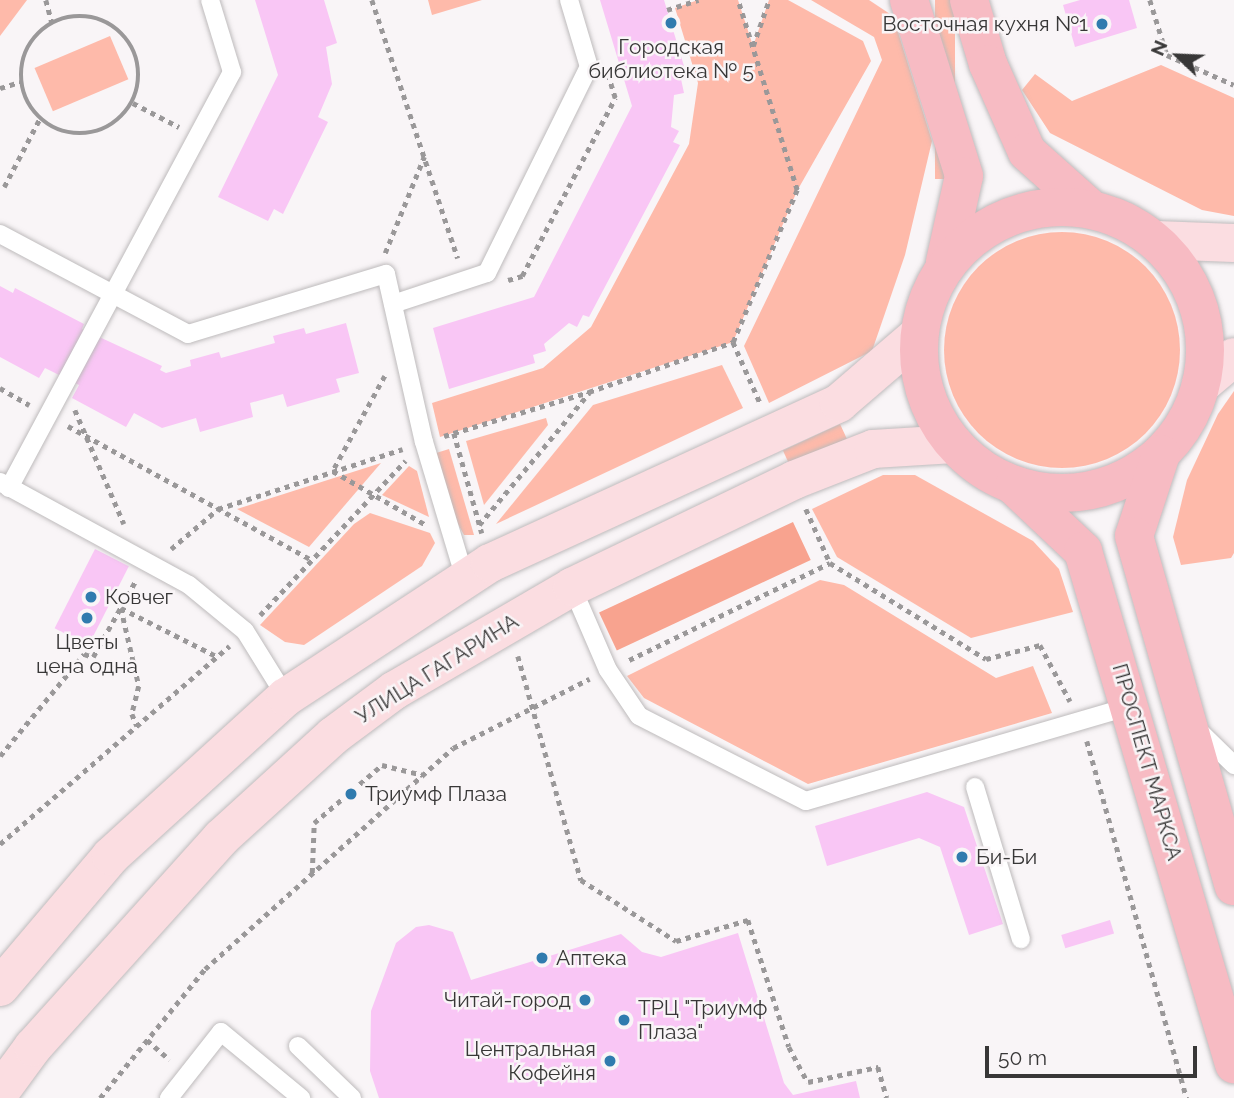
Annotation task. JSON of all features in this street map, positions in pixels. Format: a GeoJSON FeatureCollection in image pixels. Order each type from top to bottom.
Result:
{"type":"FeatureCollection","features":[{"type":"Feature","properties":{"kind":"main road"},"geometry":{"type":"LineString","coordinates":[[970,0],[988,64],[1027,152],[1091,209]]}},
{"type":"Feature","properties":{"kind":"main road"},"geometry":{"type":"LineString","coordinates":[[906,4],[964,176],[945,262],[928,296],[918,335],[920,372],[932,410],[954,444],[981,469],[1014,486],[1053,493],[1093,490],[1129,477],[1161,454],[1186,422],[1201,385],[1206,345],[1199,306],[1182,270],[1156,240],[1125,221],[1091,209],[1052,207],[1013,215],[981,232],[945,262]]}},
{"type":"Feature","properties":{"kind":"main road"},"geometry":{"type":"LineString","coordinates":[[1156,240],[1234,243]]}},
{"type":"Feature","properties":{"kind":"main road"},"geometry":{"type":"LineString","coordinates":[[0,987],[111,856],[286,697],[465,579],[521,546],[839,403],[918,335]]}},
{"type":"Feature","properties":{"kind":"main road"},"geometry":{"type":"LineString","coordinates":[[1201,385],[1234,357]]}},
{"type":"Feature","properties":{"kind":"main road","name":"УЛИЦА ГАГАРИНА"},"geometry":{"type":"LineString","coordinates":[[0,1092],[33,1047],[221,838],[333,736],[395,690],[572,587],[794,480],[873,449],[954,444]]}},
{"type":"Feature","properties":{"kind":"main road"},"geometry":{"type":"LineString","coordinates":[[1161,454],[1134,536],[1181,715],[1225,822],[1234,886]]}},
{"type":"Feature","properties":{"kind":"main road","name":"ПРОСПЕКТ МАРКСА"},"geometry":{"type":"LineString","coordinates":[[1014,486],[1083,551],[1131,706],[1234,1064]]}},
{"type":"Feature","properties":{"kind":"lane"},"geometry":{"type":"LineString","coordinates":[[210,0],[232,72],[49,415],[5,485],[189,585],[245,631],[286,697]]}},
{"type":"Feature","properties":{"kind":"lane"},"geometry":{"type":"LineString","coordinates":[[393,304],[487,273],[589,68],[569,0]]}},
{"type":"Feature","properties":{"kind":"lane"},"geometry":{"type":"LineString","coordinates":[[0,234],[188,334],[386,274],[424,442],[465,579]]}},
{"type":"Feature","properties":{"kind":"lane"},"geometry":{"type":"LineString","coordinates":[[572,587],[608,670],[639,716],[806,801],[1131,706]]}},
{"type":"Feature","properties":{"kind":"lane"},"geometry":{"type":"LineString","coordinates":[[1181,715],[1234,765]]}},
{"type":"Feature","properties":{"kind":"lane"},"geometry":{"type":"LineString","coordinates":[[975,788],[1021,939]]}},
{"type":"Feature","properties":{"kind":"lane"},"geometry":{"type":"LineString","coordinates":[[169,1098],[221,1032],[301,1098]]}},
{"type":"Feature","properties":{"kind":"lane"},"geometry":{"type":"LineString","coordinates":[[298,1046],[352,1098]]}},
{"type":"Feature","properties":{"kind":"path"},"geometry":{"type":"LineString","coordinates":[[46,0],[52,22]]}},
{"type":"Feature","properties":{"kind":"path"},"geometry":{"type":"LineString","coordinates":[[372,0],[466,280]]}},
{"type":"Feature","properties":{"kind":"path"},"geometry":{"type":"LineString","coordinates":[[667,10],[698,0]]}},
{"type":"Feature","properties":{"kind":"path"},"geometry":{"type":"LineString","coordinates":[[738,0],[797,190],[733,342],[772,432]]}},
{"type":"Feature","properties":{"kind":"path"},"geometry":{"type":"LineString","coordinates":[[753,47],[769,0]]}},
{"type":"Feature","properties":{"kind":"path"},"geometry":{"type":"LineString","coordinates":[[1150,0],[1167,55],[1234,85]]}},
{"type":"Feature","properties":{"kind":"path"},"geometry":{"type":"LineString","coordinates":[[89,16],[123,33],[139,66],[133,103],[103,130],[83,135],[62,132],[30,108],[20,82],[27,49],[52,22],[89,16]]}},
{"type":"Feature","properties":{"kind":"path"},"geometry":{"type":"LineString","coordinates":[[0,88],[20,82]]}},
{"type":"Feature","properties":{"kind":"path"},"geometry":{"type":"LineString","coordinates":[[133,103],[197,137]]}},
{"type":"Feature","properties":{"kind":"path"},"geometry":{"type":"LineString","coordinates":[[4,187],[40,118]]}},
{"type":"Feature","properties":{"kind":"path"},"geometry":{"type":"LineString","coordinates":[[375,277],[424,156]]}},
{"type":"Feature","properties":{"kind":"path"},"geometry":{"type":"LineString","coordinates":[[0,756],[85,654],[93,657],[138,577],[156,568],[218,509],[589,392],[733,342]]}},
{"type":"Feature","properties":{"kind":"path"},"geometry":{"type":"LineString","coordinates":[[334,471],[392,363],[405,358]]}},
{"type":"Feature","properties":{"kind":"path"},"geometry":{"type":"LineString","coordinates":[[0,388],[310,559]]}},
{"type":"Feature","properties":{"kind":"path"},"geometry":{"type":"LineString","coordinates":[[480,525],[589,392]]}},
{"type":"Feature","properties":{"kind":"path"},"geometry":{"type":"LineString","coordinates":[[61,393],[73,406],[127,531]]}},
{"type":"Feature","properties":{"kind":"path"},"geometry":{"type":"LineString","coordinates":[[0,844],[245,631],[310,559],[424,442]]}},
{"type":"Feature","properties":{"kind":"path"},"geometry":{"type":"LineString","coordinates":[[334,471],[434,530],[449,527]]}},
{"type":"Feature","properties":{"kind":"path"},"geometry":{"type":"LineString","coordinates":[[794,480],[830,563],[986,659],[1040,645],[1081,721],[1187,1098]]}},
{"type":"Feature","properties":{"kind":"path"},"geometry":{"type":"LineString","coordinates":[[100,1098],[205,969],[453,748],[830,563]]}},
{"type":"Feature","properties":{"kind":"path"},"geometry":{"type":"LineString","coordinates":[[120,607],[217,656]]}},
{"type":"Feature","properties":{"kind":"path"},"geometry":{"type":"LineString","coordinates":[[120,607],[139,686],[132,715],[137,726]]}},
{"type":"Feature","properties":{"kind":"path"},"geometry":{"type":"LineString","coordinates":[[312,874],[314,823],[382,765],[423,775]]}},
{"type":"Feature","properties":{"kind":"path"},"geometry":{"type":"LineString","coordinates":[[581,880],[676,942],[748,920],[789,1047],[808,1082],[878,1067],[887,1098]]}},
{"type":"Feature","properties":{"kind":"path"},"geometry":{"type":"LineString","coordinates":[[147,1040],[187,1074]]}},
{"type":"Feature","properties":{"kind":"shaded area"},"geometry":{"type":"Polygon","coordinates":[[[0,0],[27,0],[0,36],[0,0]]]}},
{"type":"Feature","properties":{"kind":"shaded area"},"geometry":{"type":"Polygon","coordinates":[[[428,0],[482,0],[432,15],[428,0]]]}},
{"type":"Feature","properties":{"kind":"shaded area"},"geometry":{"type":"Polygon","coordinates":[[[698,0],[738,0],[753,46],[769,0],[788,0],[863,41],[871,61],[797,191],[733,342],[440,437],[432,403],[543,368],[591,327],[689,144],[698,83],[675,8],[698,0]]]}},
{"type":"Feature","properties":{"kind":"shaded area"},"geometry":{"type":"Polygon","coordinates":[[[811,0],[869,0],[893,16],[932,141],[905,255],[872,351],[769,403],[744,346],[882,60],[874,37],[811,0]]]}},
{"type":"Feature","properties":{"kind":"shaded area"},"geometry":{"type":"Polygon","coordinates":[[[935,0],[955,0],[955,179],[935,179],[935,0]]]}},
{"type":"Feature","properties":{"kind":"shaded area"},"geometry":{"type":"Polygon","coordinates":[[[110,36],[128,79],[53,111],[35,68],[110,36]]]}},
{"type":"Feature","properties":{"kind":"shaded area"},"geometry":{"type":"Polygon","coordinates":[[[1161,65],[1234,98],[1234,216],[1202,210],[1050,133],[1022,90],[1035,74],[1072,101],[1161,65]]]}},
{"type":"Feature","properties":{"kind":"shaded area"},"geometry":{"type":"Polygon","coordinates":[[[1050,232],[1074,232],[1118,246],[1146,266],[1171,305],[1178,327],[1178,373],[1171,395],[1146,434],[1118,454],[1096,463],[1074,468],[1050,468],[1006,454],[978,434],[958,406],[949,384],[944,362],[944,338],[958,294],[978,266],[1006,246],[1028,237],[1050,232]]]}},
{"type":"Feature","properties":{"kind":"shaded area"},"geometry":{"type":"Polygon","coordinates":[[[722,365],[743,408],[496,524],[593,405],[722,365]]]}},
{"type":"Feature","properties":{"kind":"shaded area"},"geometry":{"type":"Polygon","coordinates":[[[1234,391],[1234,553],[1231,558],[1181,565],[1173,537],[1187,480],[1218,414],[1234,391]]]}},
{"type":"Feature","properties":{"kind":"shaded area"},"geometry":{"type":"Polygon","coordinates":[[[546,418],[548,425],[484,505],[466,441],[546,418]]]}},
{"type":"Feature","properties":{"kind":"shaded area"},"geometry":{"type":"Polygon","coordinates":[[[840,424],[847,439],[790,466],[783,451],[840,424]]]}},
{"type":"Feature","properties":{"kind":"shaded area"},"geometry":{"type":"Polygon","coordinates":[[[449,449],[474,535],[464,535],[453,515],[433,454],[449,449]]]}},
{"type":"Feature","properties":{"kind":"shaded area"},"geometry":{"type":"Polygon","coordinates":[[[381,463],[309,547],[237,509],[381,463]]]}},
{"type":"Feature","properties":{"kind":"shaded area"},"geometry":{"type":"Polygon","coordinates":[[[409,466],[417,471],[429,517],[382,495],[409,466]]]}},
{"type":"Feature","properties":{"kind":"shaded area"},"geometry":{"type":"Polygon","coordinates":[[[883,475],[915,475],[1033,541],[1059,569],[1073,612],[971,638],[837,557],[812,509],[883,475]]]}},
{"type":"Feature","properties":{"kind":"shaded area"},"geometry":{"type":"Polygon","coordinates":[[[370,513],[430,533],[435,543],[422,566],[304,645],[285,642],[260,625],[354,524],[370,513]]]}},
{"type":"Feature","properties":{"kind":"shaded area"},"geometry":{"type":"Polygon","coordinates":[[[793,522],[811,560],[617,651],[599,612],[793,522]]]}},
{"type":"Feature","properties":{"kind":"shaded area"},"geometry":{"type":"Polygon","coordinates":[[[820,580],[844,585],[996,678],[1033,666],[1052,713],[808,784],[644,698],[627,676],[820,580]]]}},
{"type":"Feature","properties":{"kind":"building"},"geometry":{"type":"Polygon","coordinates":[[[255,0],[324,0],[337,43],[326,47],[332,84],[318,117],[328,122],[283,214],[274,209],[268,221],[218,197],[278,75],[255,0]]]}},
{"type":"Feature","properties":{"kind":"building"},"geometry":{"type":"Polygon","coordinates":[[[600,0],[664,0],[687,76],[681,79],[684,93],[674,95],[671,127],[679,131],[673,142],[680,145],[589,317],[583,315],[577,327],[569,323],[544,344],[546,351],[533,355],[535,363],[449,389],[433,328],[534,297],[632,106],[600,0]]]}},
{"type":"Feature","properties":{"kind":"building","name":"Восточная кухня №1"},"geometry":{"type":"Polygon","coordinates":[[[1080,0],[1129,0],[1137,28],[1075,47],[1063,5],[1080,0]]]}},
{"type":"Feature","properties":{"kind":"building"},"geometry":{"type":"Polygon","coordinates":[[[0,286],[13,293],[15,288],[84,324],[82,329],[162,366],[160,370],[166,373],[191,366],[190,360],[219,352],[221,358],[275,343],[273,336],[304,328],[306,334],[346,323],[359,373],[336,379],[340,392],[287,407],[283,394],[250,403],[253,417],[200,432],[196,418],[162,428],[134,413],[126,427],[72,398],[79,385],[45,368],[39,378],[0,357],[0,286]]]}},
{"type":"Feature","properties":{"kind":"building","name":"Ковчег"},"geometry":{"type":"Polygon","coordinates":[[[95,549],[129,566],[88,646],[55,628],[95,549]]]}},
{"type":"Feature","properties":{"kind":"building","name":"Би-Би"},"geometry":{"type":"Polygon","coordinates":[[[927,792],[964,807],[1003,924],[969,935],[940,847],[919,838],[827,866],[815,826],[927,792]]]}},
{"type":"Feature","properties":{"kind":"building"},"geometry":{"type":"Polygon","coordinates":[[[1110,920],[1114,933],[1065,948],[1061,935],[1110,920]]]}},
{"type":"Feature","properties":{"kind":"building","name":"ТРЦ \"Триумф Плаза\""},"geometry":{"type":"Polygon","coordinates":[[[429,925],[453,932],[471,980],[621,934],[642,952],[661,957],[738,933],[784,1083],[793,1095],[856,1081],[860,1098],[379,1098],[370,1071],[371,1011],[396,943],[416,927],[429,925]]]}},
{"type":"Feature","properties":{"kind":"place","name":"Городская библиотека № 5"},"geometry":{"type":"Point","coordinates":[671,23]}},
{"type":"Feature","properties":{"kind":"place","name":"Восточная кухня №1"},"geometry":{"type":"Point","coordinates":[1102,24]}},
{"type":"Feature","properties":{"kind":"place","name":"Ковчег"},"geometry":{"type":"Point","coordinates":[91,597]}},
{"type":"Feature","properties":{"kind":"place","name":"Цветы цена одна"},"geometry":{"type":"Point","coordinates":[87,618]}},
{"type":"Feature","properties":{"kind":"place","name":"Триумф Плаза"},"geometry":{"type":"Point","coordinates":[351,794]}},
{"type":"Feature","properties":{"kind":"place","name":"Би-Би"},"geometry":{"type":"Point","coordinates":[962,857]}},
{"type":"Feature","properties":{"kind":"place","name":"Аптека"},"geometry":{"type":"Point","coordinates":[542,958]}},
{"type":"Feature","properties":{"kind":"place","name":"Читай-город"},"geometry":{"type":"Point","coordinates":[585,1000]}},
{"type":"Feature","properties":{"kind":"place","name":"ТРЦ \"Триумф Плаза\""},"geometry":{"type":"Point","coordinates":[624,1020]}},
{"type":"Feature","properties":{"kind":"place","name":"Центральная Кофейня"},"geometry":{"type":"Point","coordinates":[610,1061]}}]}
